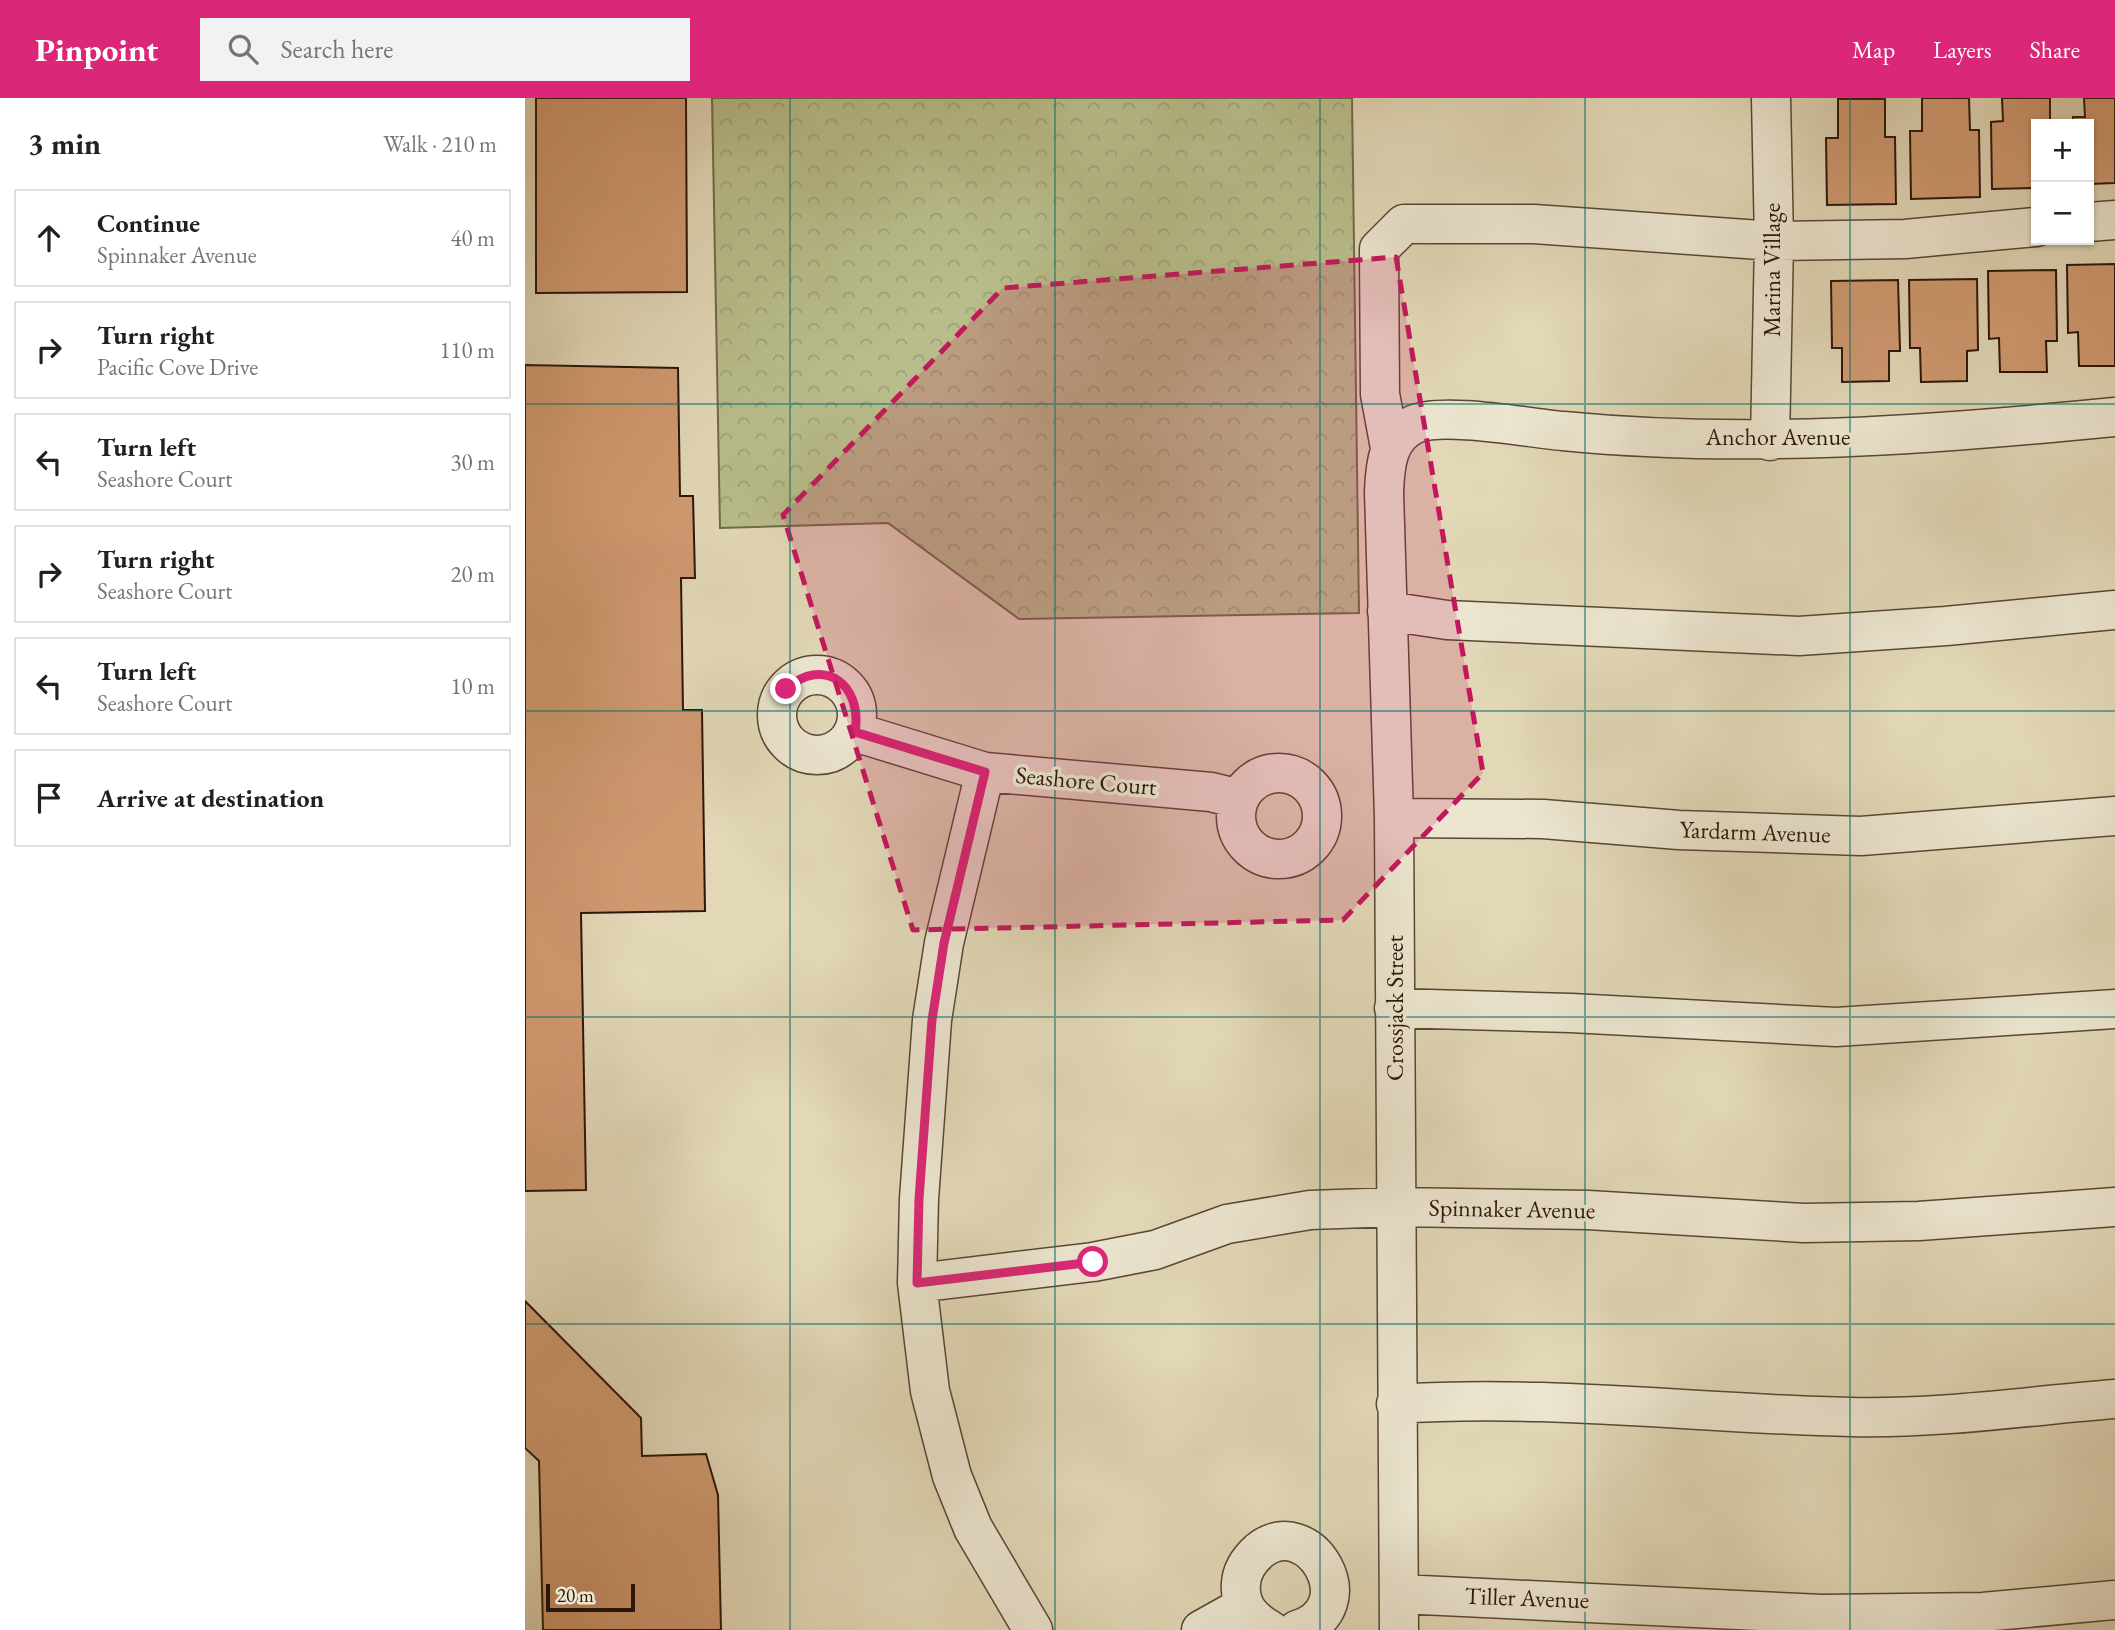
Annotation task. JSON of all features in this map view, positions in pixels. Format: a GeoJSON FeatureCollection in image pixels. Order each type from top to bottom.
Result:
{"type":"FeatureCollection","features":[{"type":"Feature","properties":{"kind":"street","name":"Marina Village"},"geometry":{"type":"LineString","coordinates":[[1770,441],[1774,241],[1771,98]]}},
{"type":"Feature","properties":{"kind":"street"},"geometry":{"type":"LineString","coordinates":[[2094,222],[2115,220]]}},
{"type":"Feature","properties":{"kind":"street","name":"Crossjack Street"},"geometry":{"type":"LineString","coordinates":[[1399,1612],[1394,818],[1384,492],[1389,448],[1380,394],[1378,249],[1404,224],[1534,224],[1774,241],[1905,239],[2031,227]]}},
{"type":"Feature","properties":{"kind":"street","name":"Anchor Avenue"},"geometry":{"type":"LineString","coordinates":[[1389,448],[1414,424],[1441,419],[1599,434],[1770,441],[1963,432],[2115,417]]}},
{"type":"Feature","properties":{"kind":"street"},"geometry":{"type":"LineString","coordinates":[[1387,611],[1447,620],[1799,636],[2115,610]]}},
{"type":"Feature","properties":{"kind":"street","name":"Seashore Court"},"geometry":{"type":"LineString","coordinates":[[855,732],[985,772],[1211,792],[1239,799]]}},
{"type":"Feature","properties":{"kind":"street"},"geometry":{"type":"LineString","coordinates":[[985,772],[944,943],[932,1020],[919,1199],[917,1283],[930,1391],[952,1476],[973,1528],[1025,1628]]}},
{"type":"Feature","properties":{"kind":"street","name":"Yardarm Avenue"},"geometry":{"type":"LineString","coordinates":[[1394,818],[1543,819],[1679,830],[1861,836],[2115,816]]}},
{"type":"Feature","properties":{"kind":"street"},"geometry":{"type":"LineString","coordinates":[[1394,1008],[1571,1013],[1836,1027],[2115,1009]]}},
{"type":"Feature","properties":{"kind":"street","name":"Spinnaker Avenue"},"geometry":{"type":"LineString","coordinates":[[917,1283],[1093,1262],[1155,1250],[1227,1224],[1310,1210],[1395,1207],[1588,1210],[1804,1223],[1919,1221],[2115,1207]]}},
{"type":"Feature","properties":{"kind":"street"},"geometry":{"type":"LineString","coordinates":[[1396,1404],[1544,1400],[1764,1415],[1855,1417],[1945,1414],[2115,1398]]}},
{"type":"Feature","properties":{"kind":"street"},"geometry":{"type":"LineString","coordinates":[[1201,1630],[1257,1618],[1240,1594],[1241,1576],[1248,1561],[1262,1549],[1279,1542],[1299,1544],[1316,1555],[1330,1581],[1328,1601],[1320,1616],[1307,1627],[1297,1630]]}},
{"type":"Feature","properties":{"kind":"street","name":"Tiller Avenue"},"geometry":{"type":"LineString","coordinates":[[1399,1612],[1983,1612],[2115,1600]]}},
{"type":"Feature","properties":{"kind":"highlighted area"},"geometry":{"type":"Polygon","coordinates":[[[1396,257],[1483,773],[1343,920],[913,930],[783,515],[1003,288],[1396,257]]]}},
{"type":"Feature","properties":{"kind":"green space"},"geometry":{"type":"Polygon","coordinates":[[[712,98],[1352,98],[1359,613],[1019,619],[888,523],[720,528],[712,98]]]}},
{"type":"Feature","properties":{"kind":"building"},"geometry":{"type":"Polygon","coordinates":[[[536,98],[686,98],[687,292],[536,293],[536,98]]]}},
{"type":"Feature","properties":{"kind":"building"},"geometry":{"type":"Polygon","coordinates":[[[1922,98],[1969,98],[1970,130],[1979,130],[1980,197],[1911,199],[1910,131],[1922,131],[1922,98]]]}},
{"type":"Feature","properties":{"kind":"building"},"geometry":{"type":"Polygon","coordinates":[[[2002,98],[2050,98],[2050,119],[2031,119],[2031,188],[1992,189],[1991,122],[2003,121],[2002,98]]]}},
{"type":"Feature","properties":{"kind":"building"},"geometry":{"type":"Polygon","coordinates":[[[2084,98],[2115,98],[2115,183],[2094,184],[2094,119],[2073,119],[2085,117],[2084,98]]]}},
{"type":"Feature","properties":{"kind":"building"},"geometry":{"type":"Polygon","coordinates":[[[1838,99],[1885,99],[1885,137],[1895,137],[1896,204],[1827,205],[1826,138],[1838,138],[1838,99]]]}},
{"type":"Feature","properties":{"kind":"building"},"geometry":{"type":"Polygon","coordinates":[[[2115,264],[2115,366],[2079,366],[2078,332],[2068,333],[2067,265],[2115,264]]]}},
{"type":"Feature","properties":{"kind":"building"},"geometry":{"type":"Polygon","coordinates":[[[2056,270],[2057,341],[2046,341],[2047,372],[2000,372],[1999,338],[1989,339],[1988,271],[2056,270]]]}},
{"type":"Feature","properties":{"kind":"building"},"geometry":{"type":"Polygon","coordinates":[[[1977,279],[1978,350],[1967,351],[1967,381],[1921,382],[1920,348],[1910,348],[1909,280],[1977,279]]]}},
{"type":"Feature","properties":{"kind":"building"},"geometry":{"type":"Polygon","coordinates":[[[1898,280],[1900,351],[1889,351],[1889,381],[1842,382],[1842,348],[1832,348],[1831,281],[1898,280]]]}},
{"type":"Feature","properties":{"kind":"building"},"geometry":{"type":"Polygon","coordinates":[[[525,365],[678,368],[680,496],[693,496],[695,578],[681,578],[683,710],[702,710],[705,911],[581,913],[586,1190],[525,1191],[525,365]]]}},
{"type":"Feature","properties":{"kind":"building"},"geometry":{"type":"Polygon","coordinates":[[[525,1301],[641,1418],[642,1456],[706,1454],[718,1495],[721,1630],[543,1630],[539,1461],[525,1448],[525,1301]]]}},
{"type":"Feature","properties":{"kind":"route"},"geometry":{"type":"LineString","coordinates":[[786,689],[795,681],[813,675],[830,677],[844,685],[854,698],[858,713],[855,732],[985,772],[944,943],[932,1020],[919,1199],[917,1283],[1093,1262]]}}]}
